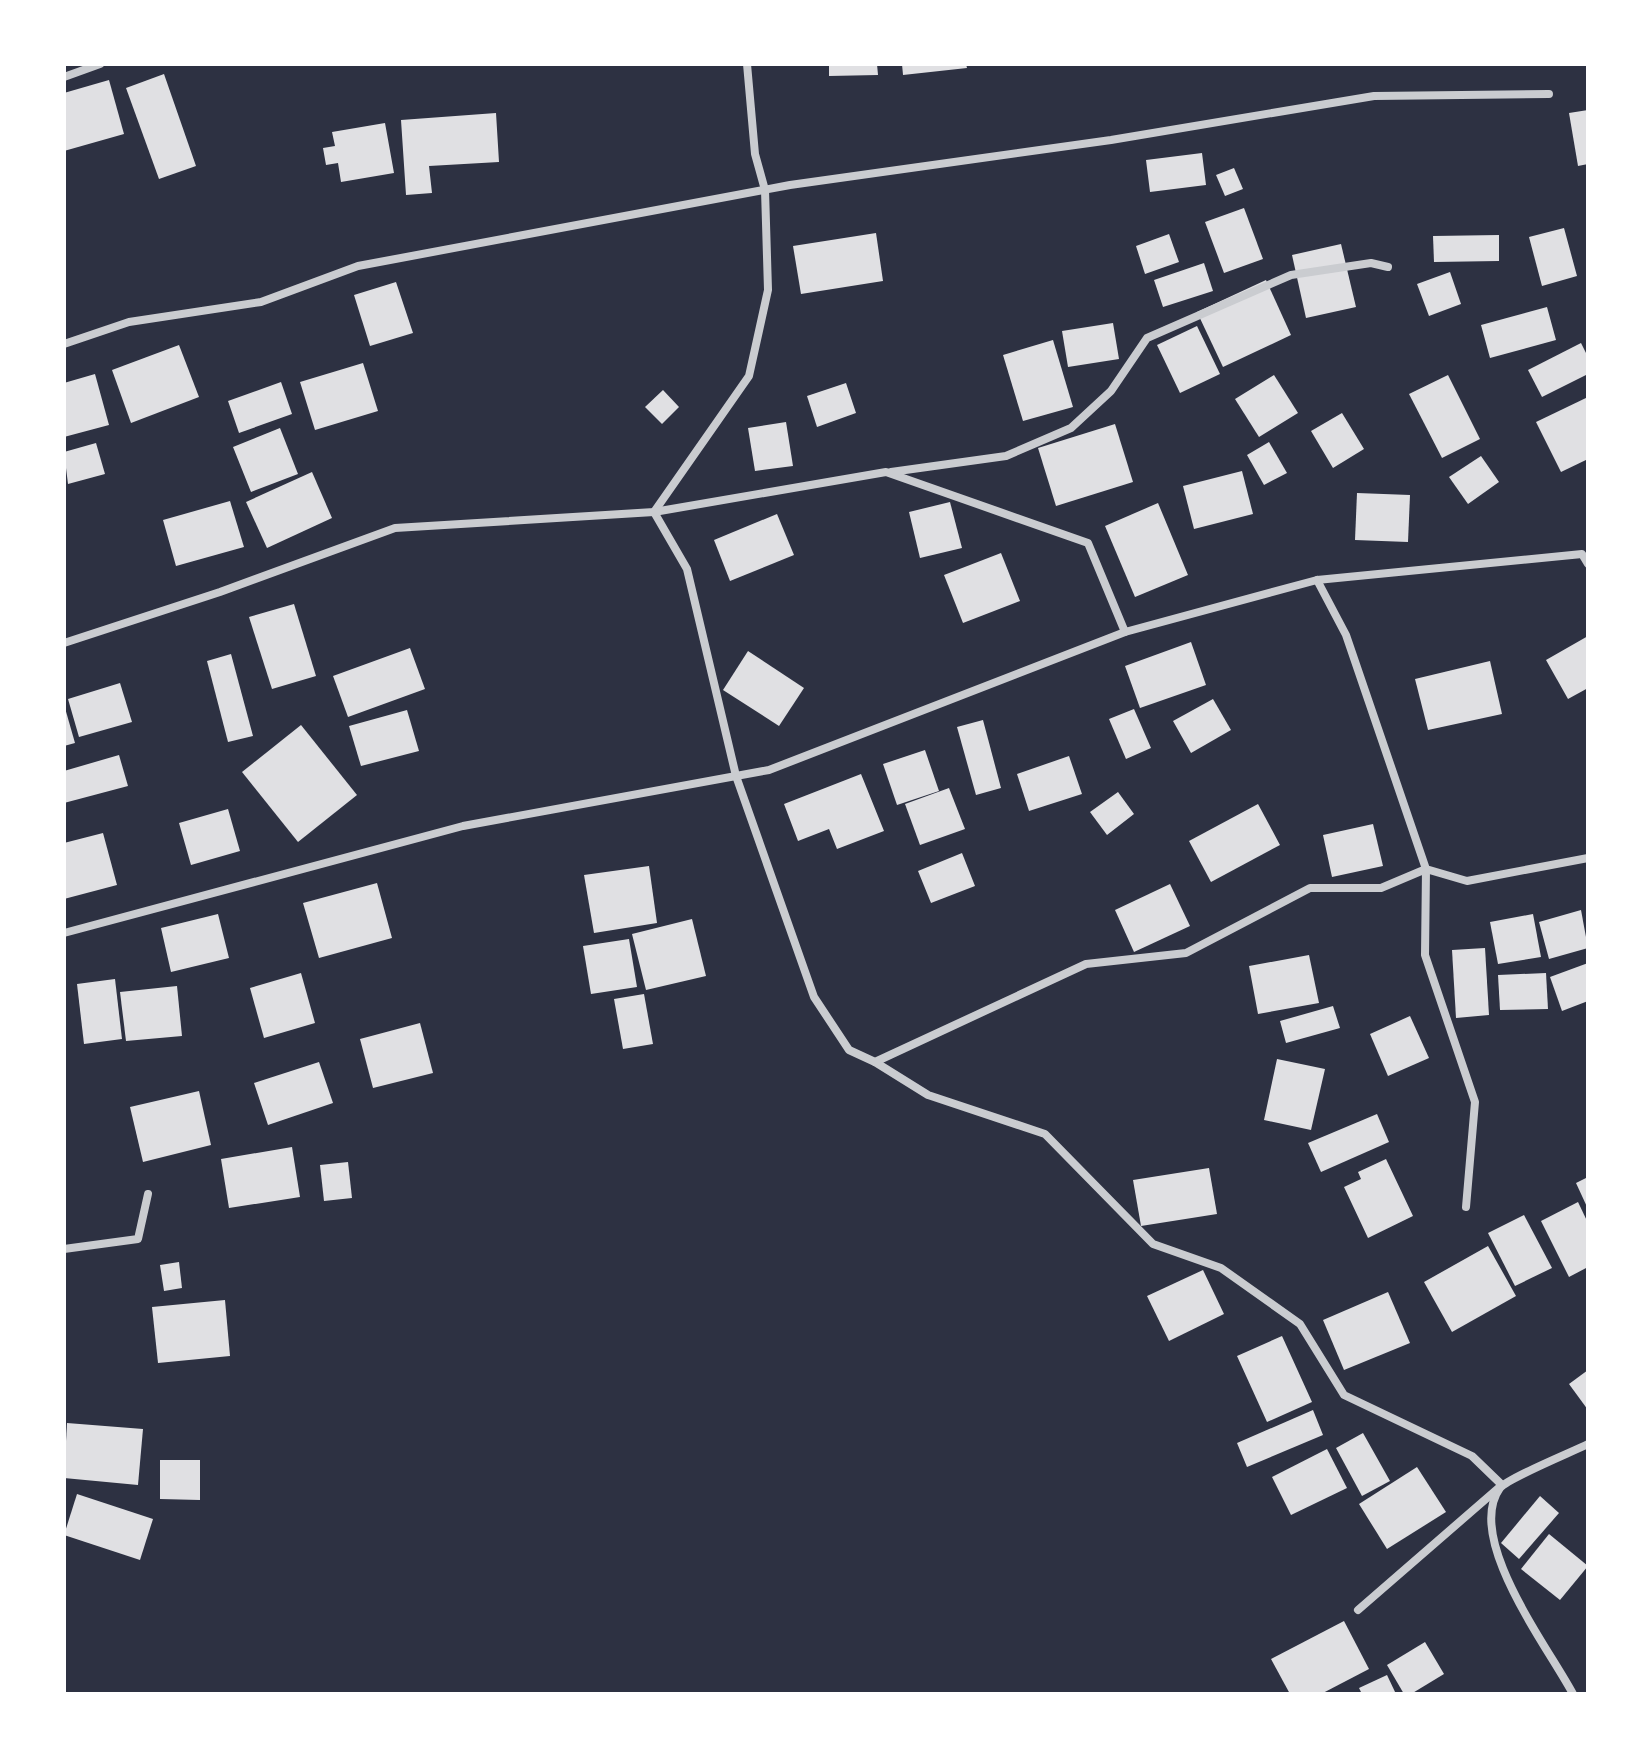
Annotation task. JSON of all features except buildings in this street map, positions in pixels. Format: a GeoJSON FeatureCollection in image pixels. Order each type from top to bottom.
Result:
{"type":"FeatureCollection","features":[{"type":"Feature","properties":{"kind":"street"},"geometry":{"type":"LineString","coordinates":[[64,77],[100,64]]}},
{"type":"Feature","properties":{"kind":"street"},"geometry":{"type":"LineString","coordinates":[[654,512],[749,376],[768,290],[765,190],[755,154],[747,64]]}},
{"type":"Feature","properties":{"kind":"street"},"geometry":{"type":"LineString","coordinates":[[64,344],[129,322],[261,302],[358,266],[790,185],[1111,140],[1374,96],[1549,94]]}},
{"type":"Feature","properties":{"kind":"street"},"geometry":{"type":"LineString","coordinates":[[64,643],[220,592],[395,528],[654,512],[886,472],[1006,456],[1071,428],[1111,391],[1147,338],[1291,275],[1371,263],[1388,267]]}},
{"type":"Feature","properties":{"kind":"street"},"geometry":{"type":"LineString","coordinates":[[886,472],[1088,543],[1125,632]]}},
{"type":"Feature","properties":{"kind":"street"},"geometry":{"type":"LineString","coordinates":[[654,512],[687,569],[736,776],[814,997],[849,1050],[875,1062],[928,1095],[1045,1134],[1153,1244],[1221,1268],[1300,1324],[1344,1395],[1472,1456],[1502,1485]]}},
{"type":"Feature","properties":{"kind":"street"},"geometry":{"type":"LineString","coordinates":[[64,933],[463,826],[769,770],[1125,632],[1317,580],[1585,553],[1588,564]]}},
{"type":"Feature","properties":{"kind":"street"},"geometry":{"type":"LineString","coordinates":[[1317,580],[1346,635],[1426,869],[1425,955],[1475,1102],[1466,1207]]}},
{"type":"Feature","properties":{"kind":"street"},"geometry":{"type":"LineString","coordinates":[[875,1062],[1086,964],[1186,953],[1310,888],[1381,888],[1426,869],[1467,881],[1588,858]]}},
{"type":"Feature","properties":{"kind":"street"},"geometry":{"type":"LineString","coordinates":[[64,1249],[138,1239],[148,1194]]}},
{"type":"Feature","properties":{"kind":"street"},"geometry":{"type":"LineString","coordinates":[[1358,1610],[1502,1485],[1588,1444]]}},
{"type":"Feature","properties":{"kind":"street"},"geometry":{"type":"LineString","coordinates":[[1502,1485],[1490,1507],[1494,1552],[1573,1694]]}}]}
